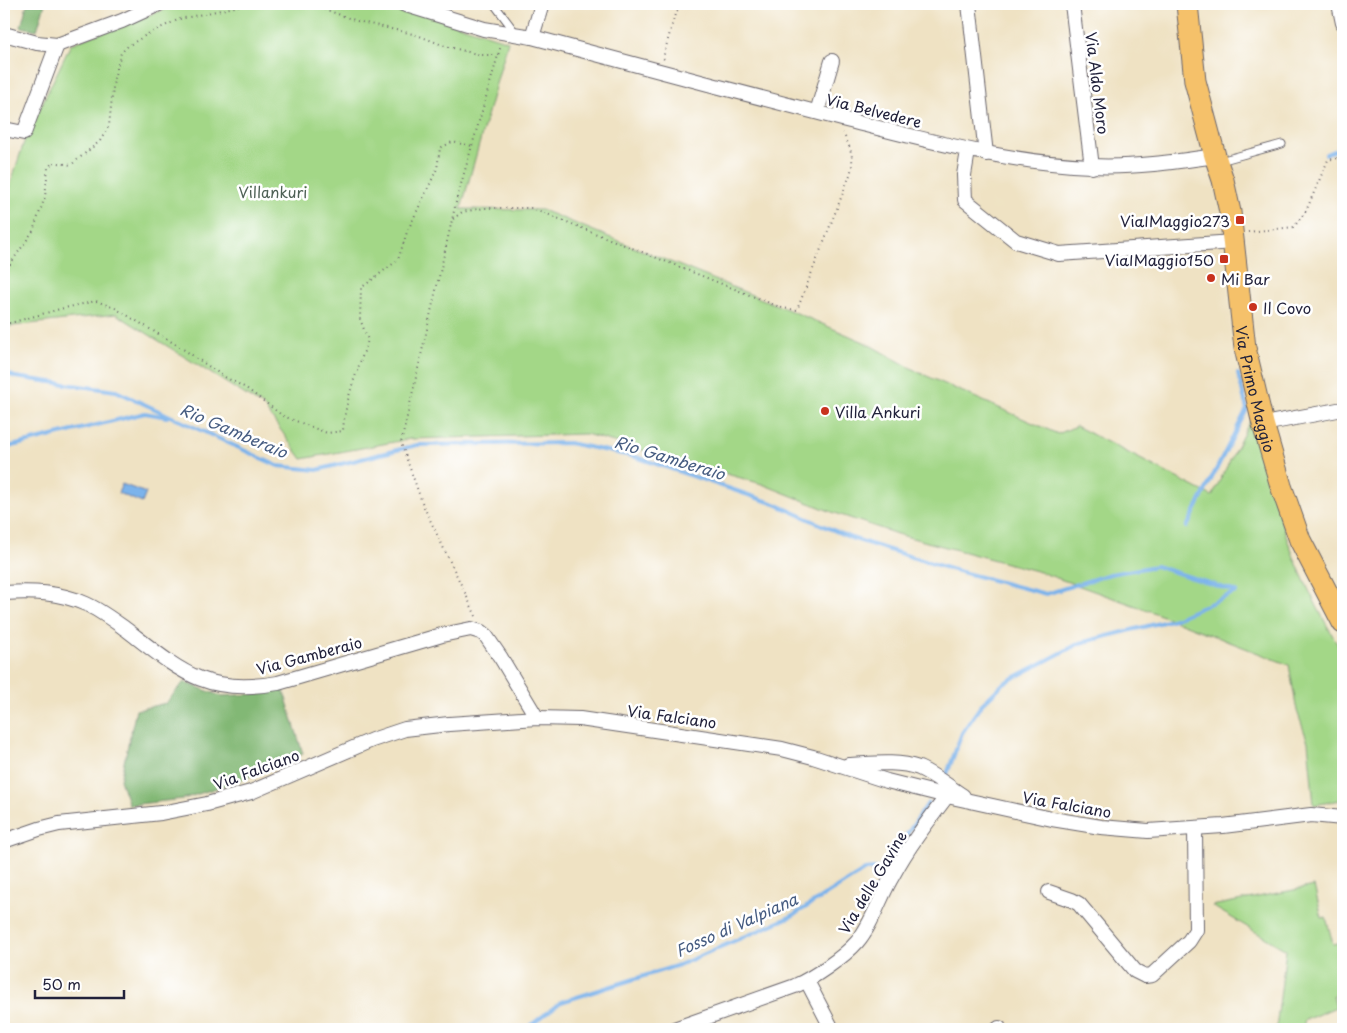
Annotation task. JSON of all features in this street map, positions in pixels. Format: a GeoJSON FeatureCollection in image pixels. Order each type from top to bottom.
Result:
{"type":"FeatureCollection","features":[{"type":"Feature","properties":{"kind":"main road","name":"Via Primo Maggio"},"geometry":{"type":"LineString","coordinates":[[1186,4],[1195,81],[1227,196],[1234,238],[1246,348],[1263,424],[1281,486],[1300,540],[1341,619]]}},
{"type":"Feature","properties":{"kind":"street"},"geometry":{"type":"LineString","coordinates":[[4,34],[37,43],[57,45],[122,21],[159,4]]}},
{"type":"Feature","properties":{"kind":"street","name":"Via Belvedere"},"geometry":{"type":"LineString","coordinates":[[402,4],[475,26],[532,37],[968,151],[1022,160],[1092,167],[1151,165],[1216,159]]}},
{"type":"Feature","properties":{"kind":"street"},"geometry":{"type":"LineString","coordinates":[[532,37],[542,4]]}},
{"type":"Feature","properties":{"kind":"street"},"geometry":{"type":"LineString","coordinates":[[969,4],[986,154]]}},
{"type":"Feature","properties":{"kind":"street","name":"Via Aldo Moro"},"geometry":{"type":"LineString","coordinates":[[1072,4],[1092,167]]}},
{"type":"Feature","properties":{"kind":"street"},"geometry":{"type":"LineString","coordinates":[[1339,4],[1343,23]]}},
{"type":"Feature","properties":{"kind":"street"},"geometry":{"type":"LineString","coordinates":[[4,129],[24,133],[57,45]]}},
{"type":"Feature","properties":{"kind":"street"},"geometry":{"type":"LineString","coordinates":[[817,112],[832,61]]}},
{"type":"Feature","properties":{"kind":"street"},"geometry":{"type":"LineString","coordinates":[[968,151],[964,175],[965,200],[1016,241],[1059,254],[1234,238]]}},
{"type":"Feature","properties":{"kind":"street"},"geometry":{"type":"LineString","coordinates":[[1263,424],[1343,409]]}},
{"type":"Feature","properties":{"kind":"street","name":"Via Gamberaio"},"geometry":{"type":"LineString","coordinates":[[4,593],[46,592],[87,604],[113,620],[186,673],[210,683],[235,687],[262,686],[278,683],[456,632],[471,629],[481,632],[486,636]]}},
{"type":"Feature","properties":{"kind":"street"},"geometry":{"type":"LineString","coordinates":[[486,636],[537,718]]}},
{"type":"Feature","properties":{"kind":"street","name":"Via Falciano"},"geometry":{"type":"LineString","coordinates":[[4,841],[59,824],[161,813],[207,804],[251,792],[372,740],[405,729],[537,718],[580,719],[782,749],[840,765],[887,781],[947,796],[1052,819],[1100,827],[1148,832],[1195,829],[1311,815],[1343,818]]}},
{"type":"Feature","properties":{"kind":"street"},"geometry":{"type":"LineString","coordinates":[[840,765],[887,763],[913,766],[926,772],[970,801]]}},
{"type":"Feature","properties":{"kind":"street","name":"Via delle Gavine"},"geometry":{"type":"LineString","coordinates":[[674,1029],[807,981],[843,955],[857,942],[870,921],[893,874],[947,796]]}},
{"type":"Feature","properties":{"kind":"street"},"geometry":{"type":"LineString","coordinates":[[1049,892],[1079,904],[1135,971],[1145,976],[1152,975],[1189,941],[1196,930],[1195,829]]}},
{"type":"Feature","properties":{"kind":"street"},"geometry":{"type":"LineString","coordinates":[[807,981],[832,1029]]}},
{"type":"Feature","properties":{"kind":"lane"},"geometry":{"type":"LineString","coordinates":[[494,4],[510,34]]}},
{"type":"Feature","properties":{"kind":"lane"},"geometry":{"type":"LineString","coordinates":[[1216,159],[1282,144]]}},
{"type":"Feature","properties":{"kind":"path"},"geometry":{"type":"LineString","coordinates":[[4,273],[33,231],[45,197],[48,168],[53,162],[71,165],[100,141],[109,126],[114,78],[121,53],[128,46],[180,19],[248,4]]}},
{"type":"Feature","properties":{"kind":"path"},"geometry":{"type":"LineString","coordinates":[[310,4],[357,21],[417,35],[445,46],[480,55],[499,54]]}},
{"type":"Feature","properties":{"kind":"path"},"geometry":{"type":"LineString","coordinates":[[672,61],[663,58],[675,14],[684,4]]}},
{"type":"Feature","properties":{"kind":"path"},"geometry":{"type":"LineString","coordinates":[[486,636],[452,569],[423,505],[401,443],[453,219],[472,146],[499,54],[510,34]]}},
{"type":"Feature","properties":{"kind":"path"},"geometry":{"type":"LineString","coordinates":[[453,219],[462,212],[484,208],[532,208],[782,308],[797,310],[854,163],[848,144],[840,129]]}},
{"type":"Feature","properties":{"kind":"path"},"geometry":{"type":"LineString","coordinates":[[4,322],[10,323],[96,301],[115,308],[180,347],[223,376],[246,388],[283,416],[327,434],[343,430],[344,414],[351,386],[368,340],[360,319],[361,288],[398,260],[407,232],[437,170],[440,148],[452,142],[472,146]]}},
{"type":"Feature","properties":{"kind":"path"},"geometry":{"type":"LineString","coordinates":[[1234,238],[1294,227],[1306,211],[1328,160],[1343,157]]}},
{"type":"Feature","properties":{"kind":"green space"},"geometry":{"type":"Polygon","coordinates":[[[27,4],[45,4],[37,30],[21,27],[27,4]]]}},
{"type":"Feature","properties":{"kind":"green space","name":"Villankuri"},"geometry":{"type":"Polygon","coordinates":[[[179,4],[392,4],[508,41],[461,209],[542,210],[864,342],[920,373],[1058,434],[1076,426],[1212,496],[1253,415],[1287,540],[1309,590],[1343,654],[1343,803],[1341,800],[1314,805],[1308,742],[1297,711],[1289,665],[1150,611],[1040,572],[897,534],[832,512],[762,484],[586,434],[410,439],[302,459],[263,406],[116,314],[4,327],[4,204],[25,139],[71,44],[179,4]]]}},
{"type":"Feature","properties":{"kind":"green space"},"geometry":{"type":"Polygon","coordinates":[[[184,682],[221,696],[257,694],[283,688],[303,754],[244,779],[183,799],[129,805],[120,780],[136,710],[166,703],[184,682]]]}},
{"type":"Feature","properties":{"kind":"green space"},"geometry":{"type":"Polygon","coordinates":[[[1314,886],[1322,918],[1326,917],[1333,944],[1343,942],[1343,990],[1333,995],[1336,1007],[1305,1020],[1302,1029],[1276,1029],[1286,950],[1212,906],[1314,886]]]}},
{"type":"Feature","properties":{"kind":"water"},"geometry":{"type":"Polygon","coordinates":[[[122,484],[146,493],[142,503],[118,493],[122,484]]]}},
{"type":"Feature","properties":{"kind":"waterway"},"geometry":{"type":"LineString","coordinates":[[1326,154],[1343,147]]}},
{"type":"Feature","properties":{"kind":"waterway","name":"Rio Gamberaio"},"geometry":{"type":"LineString","coordinates":[[4,372],[15,377],[116,391],[278,466],[317,470],[417,445],[569,443],[636,457],[775,504],[851,538],[950,569],[1046,594],[1110,574],[1156,566],[1236,592]]}},
{"type":"Feature","properties":{"kind":"waterway"},"geometry":{"type":"LineString","coordinates":[[1187,527],[1247,409],[1238,374]]}},
{"type":"Feature","properties":{"kind":"waterway"},"geometry":{"type":"LineString","coordinates":[[4,448],[145,413],[167,417]]}},
{"type":"Feature","properties":{"kind":"waterway"},"geometry":{"type":"LineString","coordinates":[[947,774],[962,733],[982,704],[1004,683],[1080,643],[1175,619],[1236,592]]}},
{"type":"Feature","properties":{"kind":"waterway","name":"Fosso di Valpiana"},"geometry":{"type":"LineString","coordinates":[[526,1029],[561,1002],[679,965],[792,916],[865,870],[881,868],[893,855],[928,803]]}},
{"type":"Feature","properties":{"kind":"place","name":"ViaIMaggio273"},"geometry":{"type":"Point","coordinates":[1240,220]}},
{"type":"Feature","properties":{"kind":"place","name":"ViaIMaggio150"},"geometry":{"type":"Point","coordinates":[1224,259]}},
{"type":"Feature","properties":{"kind":"place","name":"Mi Bar"},"geometry":{"type":"Point","coordinates":[1211,278]}},
{"type":"Feature","properties":{"kind":"place","name":"Il Covo"},"geometry":{"type":"Point","coordinates":[1253,307]}},
{"type":"Feature","properties":{"kind":"place","name":"Villa Ankuri"},"geometry":{"type":"Point","coordinates":[825,411]}}]}
